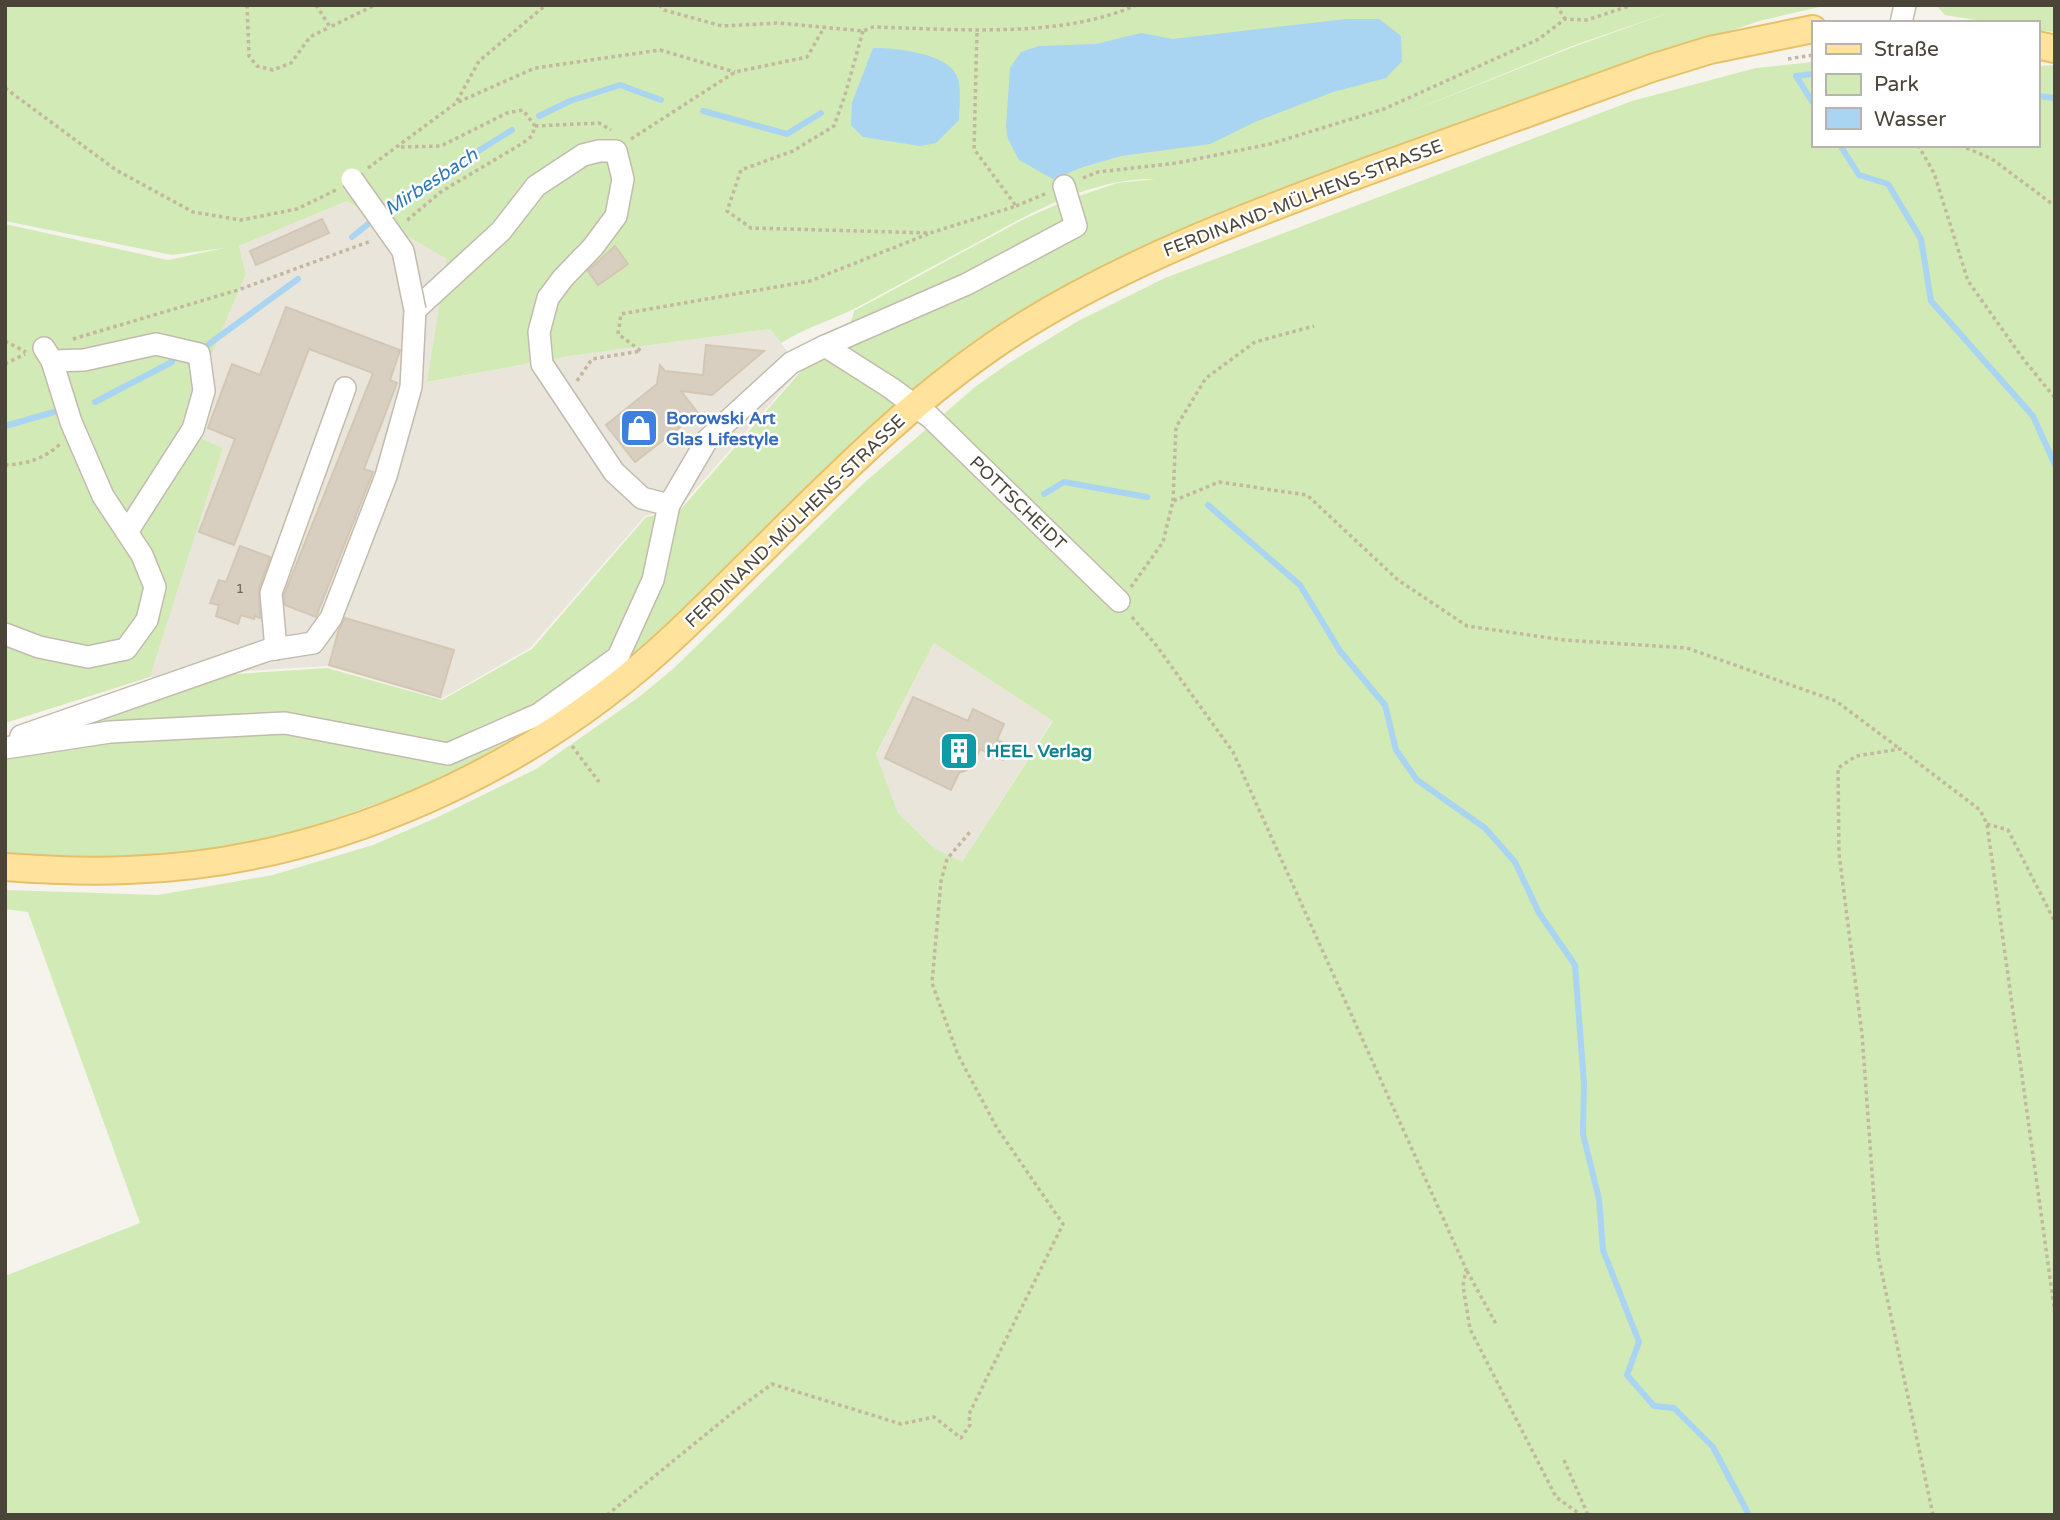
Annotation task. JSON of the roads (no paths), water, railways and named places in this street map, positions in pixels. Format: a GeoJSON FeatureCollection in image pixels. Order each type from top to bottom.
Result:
{"type":"FeatureCollection","features":[{"type":"Feature","properties":{"kind":"main road","name":"FERDINAND-MÜLHENS-STRASSE"},"geometry":{"type":"LineString","coordinates":[[5,867],[61,871],[132,870],[194,864],[273,850],[349,830],[433,797],[511,757],[599,700],[677,634],[852,462],[915,406],[1020,328],[1075,295],[1142,261],[1252,214],[1652,68],[1710,50],[1812,29]]}},
{"type":"Feature","properties":{"kind":"street"},"geometry":{"type":"LineString","coordinates":[[415,310],[501,231],[536,186],[583,155],[619,148],[623,179],[616,216],[548,298],[539,332],[542,364],[614,472],[642,498],[669,505]]}},
{"type":"Feature","properties":{"kind":"street"},"geometry":{"type":"LineString","coordinates":[[5,746],[25,734],[276,649],[313,643],[331,618],[386,476],[411,387],[415,310],[403,251],[352,179]]}},
{"type":"Feature","properties":{"kind":"street"},"geometry":{"type":"LineString","coordinates":[[5,746],[110,732],[285,723],[448,754],[539,714],[618,657],[653,580],[669,505],[707,440],[791,363],[967,284],[1076,226],[1064,186]]}},
{"type":"Feature","properties":{"kind":"street"},"geometry":{"type":"LineString","coordinates":[[5,634],[38,647],[88,657],[125,649],[146,620],[155,587],[142,555],[103,496],[41,354],[84,360],[156,344],[199,354],[204,391],[193,429],[127,531]]}},
{"type":"Feature","properties":{"kind":"street","name":"POTTSCHEIDT"},"geometry":{"type":"LineString","coordinates":[[825,346],[915,406],[1119,601]]}},
{"type":"Feature","properties":{"kind":"street"},"geometry":{"type":"LineString","coordinates":[[276,649],[271,593],[345,388]]}},
{"type":"Feature","properties":{"kind":"water"},"geometry":{"type":"Polygon","coordinates":[[[1347,19],[1379,19],[1401,36],[1402,61],[1386,78],[1333,92],[1255,122],[1210,144],[1121,156],[1053,179],[1019,160],[1008,139],[1006,127],[1010,68],[1021,52],[1039,46],[1096,44],[1141,33],[1173,39],[1347,19]]]}},
{"type":"Feature","properties":{"kind":"water"},"geometry":{"type":"Polygon","coordinates":[[[873,48],[894,49],[932,57],[951,68],[957,76],[960,92],[959,120],[936,143],[920,146],[863,137],[851,125],[852,103],[873,48]]]}},
{"type":"Feature","properties":{"kind":"waterway"},"geometry":{"type":"LineString","coordinates":[[1812,74],[1796,76],[1812,101]]}},
{"type":"Feature","properties":{"kind":"waterway","name":"Mirbesbach"},"geometry":{"type":"LineString","coordinates":[[539,116],[570,101],[620,85],[661,100]]}},
{"type":"Feature","properties":{"kind":"waterway","name":"Mirbesbach"},"geometry":{"type":"LineString","coordinates":[[2039,96],[2055,98]]}},
{"type":"Feature","properties":{"kind":"waterway","name":"Mirbesbach"},"geometry":{"type":"LineString","coordinates":[[703,111],[787,134],[821,113]]}},
{"type":"Feature","properties":{"kind":"waterway","name":"Mirbesbach"},"geometry":{"type":"LineString","coordinates":[[352,237],[393,204],[512,130]]}},
{"type":"Feature","properties":{"kind":"waterway"},"geometry":{"type":"LineString","coordinates":[[1841,147],[1859,175],[1888,184],[1921,239],[1931,301],[2033,416],[2055,465]]}},
{"type":"Feature","properties":{"kind":"waterway","name":"Mirbesbach"},"geometry":{"type":"LineString","coordinates":[[209,344],[298,279]]}},
{"type":"Feature","properties":{"kind":"waterway","name":"Mirbesbach"},"geometry":{"type":"LineString","coordinates":[[95,402],[172,362]]}},
{"type":"Feature","properties":{"kind":"waterway","name":"Mirbesbach"},"geometry":{"type":"LineString","coordinates":[[5,426],[54,412]]}},
{"type":"Feature","properties":{"kind":"waterway"},"geometry":{"type":"LineString","coordinates":[[1044,494],[1064,482],[1147,497]]}},
{"type":"Feature","properties":{"kind":"waterway"},"geometry":{"type":"LineString","coordinates":[[1208,505],[1300,585],[1340,651],[1385,705],[1396,750],[1417,780],[1485,828],[1515,862],[1539,913],[1575,965],[1584,1084],[1583,1134],[1599,1199],[1603,1250],[1639,1342],[1627,1375],[1654,1406],[1674,1408],[1713,1447],[1749,1515]]}},
{"type":"Feature","properties":{"kind":"place","name":"Borowski Art Glas Lifestyle"},"geometry":{"type":"Point","coordinates":[639,428]}},
{"type":"Feature","properties":{"kind":"place","name":"HEEL Verlag"},"geometry":{"type":"Point","coordinates":[959,751]}}]}
